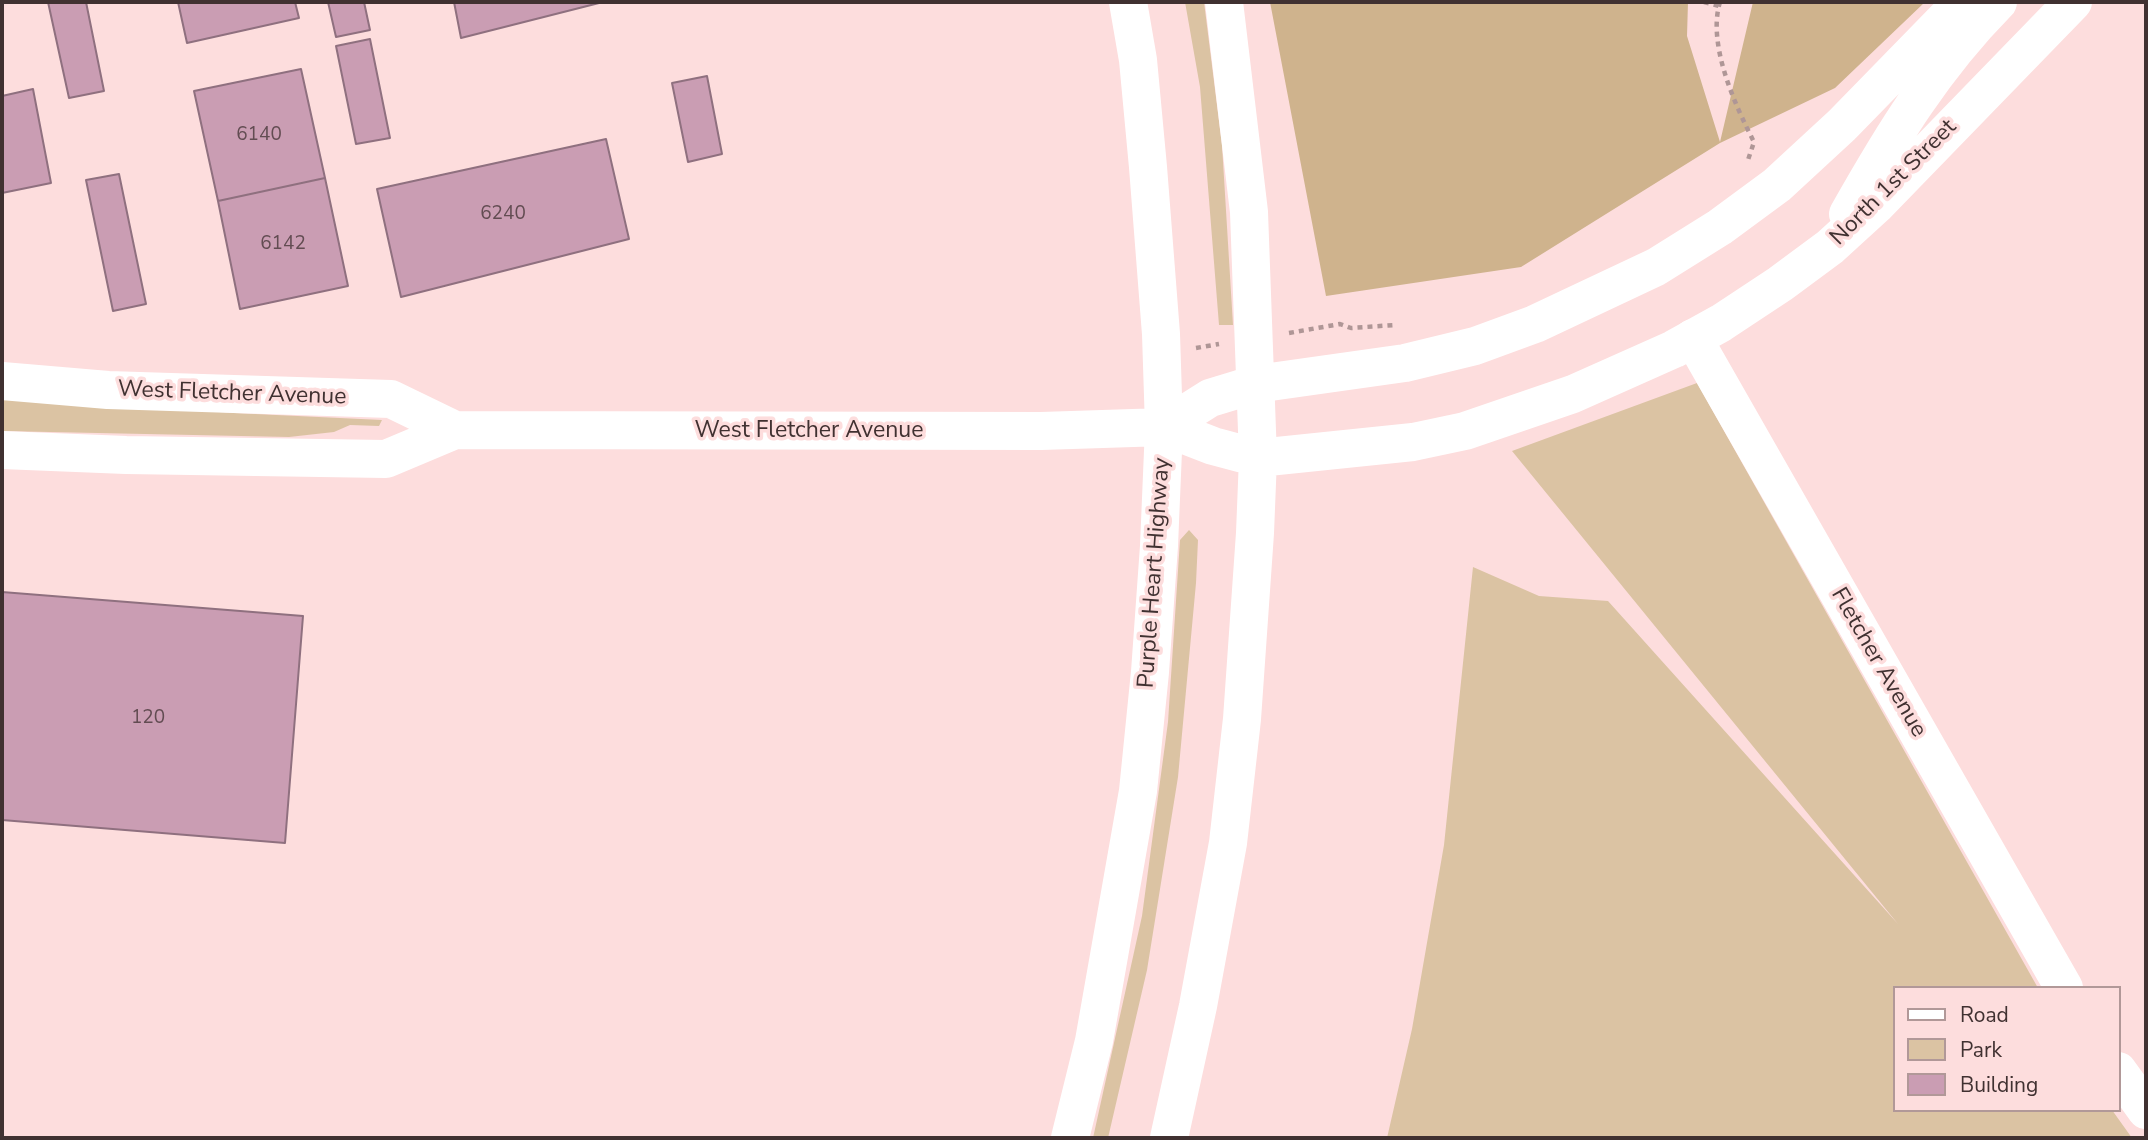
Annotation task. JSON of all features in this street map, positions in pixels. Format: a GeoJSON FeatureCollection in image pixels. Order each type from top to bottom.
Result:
{"type":"FeatureCollection","features":[{"type":"Feature","properties":{"kind":"main road","name":"Purple Heart Highway"},"geometry":{"type":"LineString","coordinates":[[1070,1138],[1094,1041],[1138,791],[1150,672],[1164,427],[1161,334],[1148,167],[1138,60],[1128,2]]}},
{"type":"Feature","properties":{"kind":"main road"},"geometry":{"type":"LineString","coordinates":[[1169,1138],[1198,1006],[1228,843],[1244,693],[1258,458],[1249,212],[1224,2]]}},
{"type":"Feature","properties":{"kind":"main road"},"geometry":{"type":"LineString","coordinates":[[1164,427],[1209,398],[1256,384],[1405,363],[1475,346],[1535,324],[1657,268],[1720,227],[1777,185],[1842,125],[1962,2]]}},
{"type":"Feature","properties":{"kind":"main road"},"geometry":{"type":"LineString","coordinates":[[1830,247],[1887,146],[1927,84],[1972,28],[1998,2]]}},
{"type":"Feature","properties":{"kind":"main road","name":"North 1st Street"},"geometry":{"type":"LineString","coordinates":[[1693,338],[1780,284],[1830,247],[1914,167],[2073,2]]}},
{"type":"Feature","properties":{"kind":"main road","name":"West Fletcher Avenue"},"geometry":{"type":"LineString","coordinates":[[2,450],[386,459],[455,430],[1041,431],[1164,427],[1213,446],[1258,458],[1413,442],[1465,431],[1573,394],[1693,338]]}},
{"type":"Feature","properties":{"kind":"main road","name":"Fletcher Avenue"},"geometry":{"type":"LineString","coordinates":[[1693,338],[2063,986]]}},
{"type":"Feature","properties":{"kind":"main road","name":"West Fletcher Avenue"},"geometry":{"type":"LineString","coordinates":[[2,381],[122,390],[391,399],[455,430]]}},
{"type":"Feature","properties":{"kind":"main road"},"geometry":{"type":"LineString","coordinates":[[2120,1074],[2146,1111]]}},
{"type":"Feature","properties":{"kind":"path"},"geometry":{"type":"LineString","coordinates":[[1704,2],[1719,4],[1718,40],[1724,74],[1737,109],[1754,142],[1750,158],[1744,165]]}},
{"type":"Feature","properties":{"kind":"path"},"geometry":{"type":"LineString","coordinates":[[1161,354],[1340,324],[1352,328],[1400,324]]}},
{"type":"Feature","properties":{"kind":"green space"},"geometry":{"type":"Polygon","coordinates":[[[1185,2],[1204,2],[1222,145],[1233,325],[1219,325],[1200,87],[1185,2]]]}},
{"type":"Feature","properties":{"kind":"green space"},"geometry":{"type":"Polygon","coordinates":[[[1697,383],[2037,986],[1892,986],[1892,1112],[2113,1112],[2132,1138],[1387,1138],[1412,1029],[1444,845],[1473,567],[1539,596],[1608,601],[1898,924],[1512,451],[1697,383]]]}},
{"type":"Feature","properties":{"kind":"green space"},"geometry":{"type":"Polygon","coordinates":[[[2,397],[382,420],[379,426],[350,425],[334,432],[289,437],[2,431],[2,397]]]}},
{"type":"Feature","properties":{"kind":"green space"},"geometry":{"type":"Polygon","coordinates":[[[1189,530],[1198,540],[1178,777],[1147,970],[1108,1138],[1093,1138],[1142,916],[1168,722],[1180,540],[1189,530]]]}},
{"type":"Feature","properties":{"kind":"shaded area"},"geometry":{"type":"Polygon","coordinates":[[[1270,2],[1688,2],[1687,36],[1720,142],[1753,2],[1925,2],[1835,88],[1720,143],[1521,267],[1326,296],[1270,2]]]}},
{"type":"Feature","properties":{"kind":"building"},"geometry":{"type":"Polygon","coordinates":[[[48,2],[86,2],[104,91],[69,98],[48,2]]]}},
{"type":"Feature","properties":{"kind":"building"},"geometry":{"type":"Polygon","coordinates":[[[178,2],[295,2],[299,18],[187,43],[178,2]]]}},
{"type":"Feature","properties":{"kind":"building"},"geometry":{"type":"Polygon","coordinates":[[[328,2],[364,2],[370,30],[336,37],[328,2]]]}},
{"type":"Feature","properties":{"kind":"building"},"geometry":{"type":"Polygon","coordinates":[[[454,2],[603,2],[461,38],[454,2]]]}},
{"type":"Feature","properties":{"kind":"building"},"geometry":{"type":"Polygon","coordinates":[[[370,39],[390,138],[356,144],[336,46],[370,39]]]}},
{"type":"Feature","properties":{"kind":"building"},"geometry":{"type":"Polygon","coordinates":[[[301,69],[325,178],[218,201],[194,91],[301,69]]]}},
{"type":"Feature","properties":{"kind":"building"},"geometry":{"type":"Polygon","coordinates":[[[707,76],[722,154],[688,162],[672,83],[707,76]]]}},
{"type":"Feature","properties":{"kind":"building"},"geometry":{"type":"Polygon","coordinates":[[[33,89],[51,183],[2,193],[2,96],[33,89]]]}},
{"type":"Feature","properties":{"kind":"building"},"geometry":{"type":"Polygon","coordinates":[[[606,139],[629,239],[401,297],[377,189],[606,139]]]}},
{"type":"Feature","properties":{"kind":"building"},"geometry":{"type":"Polygon","coordinates":[[[119,174],[146,304],[113,311],[86,180],[119,174]]]}},
{"type":"Feature","properties":{"kind":"building"},"geometry":{"type":"Polygon","coordinates":[[[325,178],[348,286],[240,309],[218,201],[325,178]]]}},
{"type":"Feature","properties":{"kind":"building"},"geometry":{"type":"Polygon","coordinates":[[[2,592],[303,616],[285,843],[2,820],[2,592]]]}}]}
